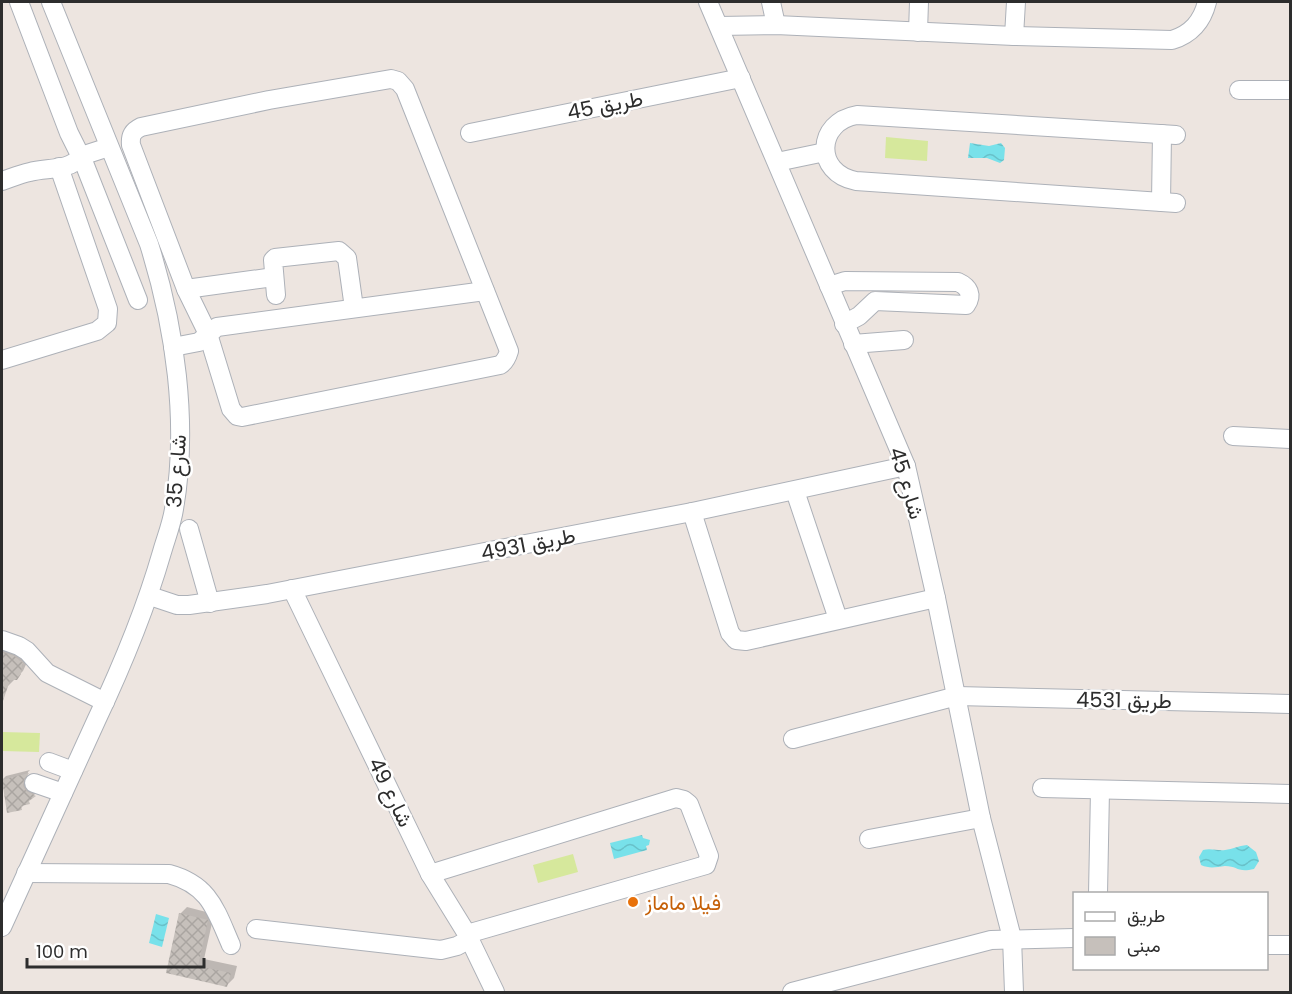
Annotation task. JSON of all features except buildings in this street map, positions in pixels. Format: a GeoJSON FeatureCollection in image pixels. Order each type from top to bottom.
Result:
{"type":"FeatureCollection","features":[{"type":"Feature","properties":{"kind":"street"},"geometry":{"type":"LineString","coordinates":[[19,2],[69,133],[81,156],[138,300]]}},
{"type":"Feature","properties":{"kind":"street","name":"شارع 35"},"geometry":{"type":"LineString","coordinates":[[2,927],[105,702],[150,596],[174,509],[180,414],[168,314],[149,244],[51,2]]}},
{"type":"Feature","properties":{"kind":"street","name":"شارع 45"},"geometry":{"type":"LineString","coordinates":[[708,2],[906,466],[957,696],[981,818],[1012,938],[1014,993]]}},
{"type":"Feature","properties":{"kind":"street"},"geometry":{"type":"LineString","coordinates":[[771,2],[776,25]]}},
{"type":"Feature","properties":{"kind":"street"},"geometry":{"type":"LineString","coordinates":[[918,2],[918,32]]}},
{"type":"Feature","properties":{"kind":"street"},"geometry":{"type":"LineString","coordinates":[[1014,36],[1016,2]]}},
{"type":"Feature","properties":{"kind":"street"},"geometry":{"type":"LineString","coordinates":[[719,26],[776,25],[1014,36],[1172,40],[1182,36],[1199,23],[1207,2]]}},
{"type":"Feature","properties":{"kind":"street"},"geometry":{"type":"LineString","coordinates":[[390,78],[398,81],[405,89],[485,291],[509,351],[500,365],[242,417],[237,416],[231,409],[208,334],[186,289],[131,145],[130,137],[141,127],[268,100],[390,78]]}},
{"type":"Feature","properties":{"kind":"street","name":"طريق 45"},"geometry":{"type":"LineString","coordinates":[[470,133],[741,78]]}},
{"type":"Feature","properties":{"kind":"street"},"geometry":{"type":"LineString","coordinates":[[1239,90],[1290,90]]}},
{"type":"Feature","properties":{"kind":"street"},"geometry":{"type":"LineString","coordinates":[[857,115],[1169,134],[1169,202],[856,182],[839,176],[832,169],[825,152],[828,134],[833,127],[848,117],[857,115]]}},
{"type":"Feature","properties":{"kind":"street"},"geometry":{"type":"LineString","coordinates":[[2,181],[33,171],[46,171],[75,162],[81,156],[109,147]]}},
{"type":"Feature","properties":{"kind":"street"},"geometry":{"type":"LineString","coordinates":[[777,162],[825,152]]}},
{"type":"Feature","properties":{"kind":"street"},"geometry":{"type":"LineString","coordinates":[[33,171],[42,161],[63,153],[81,156]]}},
{"type":"Feature","properties":{"kind":"street"},"geometry":{"type":"LineString","coordinates":[[2,360],[97,331],[107,323],[108,309],[59,167]]}},
{"type":"Feature","properties":{"kind":"street"},"geometry":{"type":"LineString","coordinates":[[186,289],[275,286],[273,260],[275,258],[339,251],[346,258],[354,308]]}},
{"type":"Feature","properties":{"kind":"street"},"geometry":{"type":"LineString","coordinates":[[829,286],[845,281],[958,282],[964,285],[970,295],[966,305],[875,301],[859,316],[844,324]]}},
{"type":"Feature","properties":{"kind":"street"},"geometry":{"type":"LineString","coordinates":[[869,281],[875,301]]}},
{"type":"Feature","properties":{"kind":"street"},"geometry":{"type":"LineString","coordinates":[[173,347],[199,342],[217,327],[485,291]]}},
{"type":"Feature","properties":{"kind":"street"},"geometry":{"type":"LineString","coordinates":[[853,344],[904,340]]}},
{"type":"Feature","properties":{"kind":"street"},"geometry":{"type":"LineString","coordinates":[[1233,436],[1290,439]]}},
{"type":"Feature","properties":{"kind":"street","name":"طريق 4931"},"geometry":{"type":"LineString","coordinates":[[150,596],[177,605],[210,603],[292,589],[692,512],[906,466]]}},
{"type":"Feature","properties":{"kind":"street"},"geometry":{"type":"LineString","coordinates":[[795,491],[838,620]]}},
{"type":"Feature","properties":{"kind":"street"},"geometry":{"type":"LineString","coordinates":[[692,512],[730,633],[736,640],[746,641],[936,598]]}},
{"type":"Feature","properties":{"kind":"street"},"geometry":{"type":"LineString","coordinates":[[189,529],[210,603]]}},
{"type":"Feature","properties":{"kind":"street","name":"شارع 49"},"geometry":{"type":"LineString","coordinates":[[292,589],[430,874],[468,936],[495,993]]}},
{"type":"Feature","properties":{"kind":"street"},"geometry":{"type":"LineString","coordinates":[[2,640],[27,651],[47,673],[105,702]]}},
{"type":"Feature","properties":{"kind":"street","name":"طريق 4531"},"geometry":{"type":"LineString","coordinates":[[793,739],[957,696],[1290,704]]}},
{"type":"Feature","properties":{"kind":"street"},"geometry":{"type":"LineString","coordinates":[[49,762],[73,771]]}},
{"type":"Feature","properties":{"kind":"street"},"geometry":{"type":"LineString","coordinates":[[34,783],[63,793]]}},
{"type":"Feature","properties":{"kind":"street"},"geometry":{"type":"LineString","coordinates":[[1042,788],[1290,794]]}},
{"type":"Feature","properties":{"kind":"street"},"geometry":{"type":"LineString","coordinates":[[1098,892],[1100,790]]}},
{"type":"Feature","properties":{"kind":"street"},"geometry":{"type":"LineString","coordinates":[[256,929],[441,950],[457,946],[468,936],[706,865],[709,856],[689,804],[676,798],[430,874]]}},
{"type":"Feature","properties":{"kind":"street"},"geometry":{"type":"LineString","coordinates":[[869,839],[981,818]]}},
{"type":"Feature","properties":{"kind":"street"},"geometry":{"type":"LineString","coordinates":[[26,873],[170,874],[184,878],[207,895],[231,945]]}},
{"type":"Feature","properties":{"kind":"street"},"geometry":{"type":"LineString","coordinates":[[792,993],[991,939],[1073,938]]}},
{"type":"Feature","properties":{"kind":"street"},"geometry":{"type":"LineString","coordinates":[[1268,945],[1290,945]]}},
{"type":"Feature","properties":{"kind":"green space"},"geometry":{"type":"Polygon","coordinates":[[[886,137],[928,141],[927,161],[885,158],[886,137]]]}},
{"type":"Feature","properties":{"kind":"green space"},"geometry":{"type":"Polygon","coordinates":[[[2,732],[40,733],[39,752],[2,751],[2,732]]]}},
{"type":"Feature","properties":{"kind":"green space"},"geometry":{"type":"Polygon","coordinates":[[[573,854],[578,872],[538,883],[533,865],[573,854]]]}},
{"type":"Feature","properties":{"kind":"water"},"geometry":{"type":"Polygon","coordinates":[[[970,143],[989,146],[1001,143],[1005,148],[1004,160],[1000,163],[987,158],[968,158],[970,143]]]}},
{"type":"Feature","properties":{"kind":"water"},"geometry":{"type":"Polygon","coordinates":[[[642,835],[643,838],[650,840],[649,845],[646,846],[647,850],[614,859],[610,843],[642,835]]]}},
{"type":"Feature","properties":{"kind":"water"},"geometry":{"type":"Polygon","coordinates":[[[1247,845],[1256,852],[1259,861],[1254,869],[1241,870],[1229,866],[1201,865],[1199,857],[1203,850],[1225,850],[1247,845]]]}},
{"type":"Feature","properties":{"kind":"water"},"geometry":{"type":"Polygon","coordinates":[[[156,914],[169,918],[162,947],[149,943],[156,914]]]}},
{"type":"Feature","properties":{"kind":"place","name":"فيلا ماماز"},"geometry":{"type":"Point","coordinates":[633,902]}}]}
